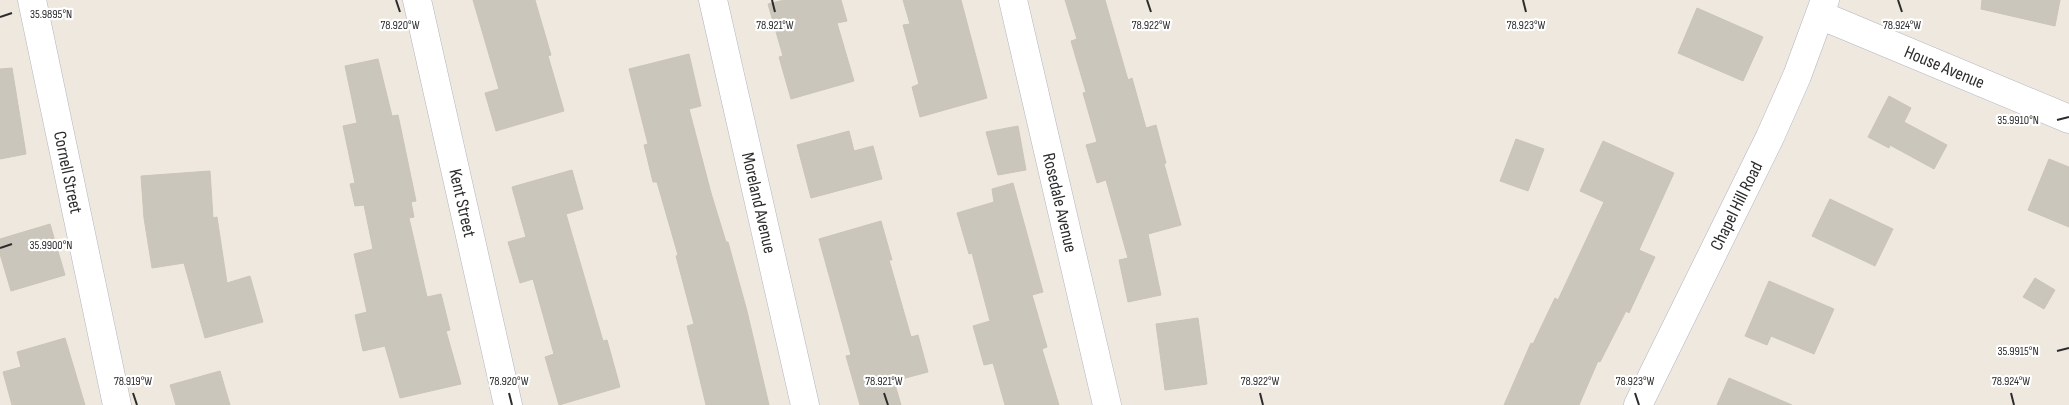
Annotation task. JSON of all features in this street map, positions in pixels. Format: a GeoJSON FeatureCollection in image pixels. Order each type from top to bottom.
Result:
{"type":"FeatureCollection","features":[{"type":"Feature","properties":{"kind":"street","name":"Cornell Street"},"geometry":{"type":"LineString","coordinates":[[32,0],[117,405]]}},
{"type":"Feature","properties":{"kind":"street","name":"Kent Street"},"geometry":{"type":"LineString","coordinates":[[417,0],[508,405]]}},
{"type":"Feature","properties":{"kind":"street","name":"Moreland Avenue"},"geometry":{"type":"LineString","coordinates":[[713,0],[805,405]]}},
{"type":"Feature","properties":{"kind":"street","name":"Rosedale Avenue"},"geometry":{"type":"LineString","coordinates":[[1013,0],[1107,405]]}},
{"type":"Feature","properties":{"kind":"street","name":"House Avenue"},"geometry":{"type":"LineString","coordinates":[[1822,7],[2069,119]]}},
{"type":"Feature","properties":{"kind":"street","name":"Chapel Hill Road"},"geometry":{"type":"LineString","coordinates":[[1638,405],[1770,137],[1797,76],[1822,7]]}},
{"type":"Feature","properties":{"kind":"building"},"geometry":{"type":"Polygon","coordinates":[[[473,0],[535,0],[551,55],[548,56],[564,111],[496,131],[485,93],[499,89],[473,0]]]}},
{"type":"Feature","properties":{"kind":"building"},"geometry":{"type":"Polygon","coordinates":[[[784,0],[841,0],[847,21],[837,23],[854,81],[791,99],[779,57],[783,56],[768,4],[784,0]]]}},
{"type":"Feature","properties":{"kind":"building"},"geometry":{"type":"Polygon","coordinates":[[[903,0],[961,0],[987,98],[920,117],[912,87],[919,84],[903,25],[910,24],[903,0]]]}},
{"type":"Feature","properties":{"kind":"building"},"geometry":{"type":"Polygon","coordinates":[[[1065,0],[1105,0],[1128,80],[1132,78],[1146,128],[1156,125],[1166,163],[1164,164],[1181,225],[1148,234],[1161,295],[1128,302],[1119,260],[1128,258],[1106,180],[1097,183],[1086,145],[1097,142],[1083,93],[1086,92],[1071,41],[1077,39],[1065,0]]]}},
{"type":"Feature","properties":{"kind":"building"},"geometry":{"type":"Polygon","coordinates":[[[1982,0],[2060,0],[2055,26],[1981,9],[1982,0]]]}},
{"type":"Feature","properties":{"kind":"building"},"geometry":{"type":"Polygon","coordinates":[[[1697,8],[1763,37],[1743,81],[1678,53],[1697,8]]]}},
{"type":"Feature","properties":{"kind":"building"},"geometry":{"type":"Polygon","coordinates":[[[689,54],[701,106],[689,109],[711,193],[726,242],[728,242],[747,311],[769,405],[706,405],[687,326],[694,324],[676,256],[678,255],[657,182],[653,182],[644,145],[648,144],[629,69],[689,54]]]}},
{"type":"Feature","properties":{"kind":"building"},"geometry":{"type":"Polygon","coordinates":[[[378,59],[392,116],[398,115],[416,201],[411,202],[414,217],[409,218],[427,297],[441,294],[450,330],[446,331],[461,384],[400,398],[385,346],[363,351],[355,315],[367,312],[354,254],[373,249],[364,205],[355,206],[350,184],[355,183],[343,126],[357,123],[345,66],[378,59]]]}},
{"type":"Feature","properties":{"kind":"building"},"geometry":{"type":"Polygon","coordinates":[[[12,68],[26,154],[0,159],[0,69],[12,68]]]}},
{"type":"Feature","properties":{"kind":"building"},"geometry":{"type":"Polygon","coordinates":[[[1889,96],[1911,108],[1904,122],[1947,145],[1934,169],[1890,145],[1889,148],[1868,137],[1889,96]]]}},
{"type":"Feature","properties":{"kind":"building"},"geometry":{"type":"Polygon","coordinates":[[[1018,126],[1026,170],[998,175],[986,132],[1018,126]]]}},
{"type":"Feature","properties":{"kind":"building"},"geometry":{"type":"Polygon","coordinates":[[[849,131],[854,151],[873,146],[882,179],[811,198],[797,145],[849,131]]]}},
{"type":"Feature","properties":{"kind":"building"},"geometry":{"type":"Polygon","coordinates":[[[1516,139],[1544,149],[1528,191],[1500,181],[1516,139]]]}},
{"type":"Feature","properties":{"kind":"building"},"geometry":{"type":"Polygon","coordinates":[[[1603,141],[1674,173],[1639,250],[1655,257],[1629,313],[1626,311],[1600,362],[1598,361],[1579,405],[1504,405],[1531,343],[1533,344],[1555,298],[1558,300],[1604,202],[1580,191],[1603,141]]]}},
{"type":"Feature","properties":{"kind":"building"},"geometry":{"type":"Polygon","coordinates":[[[2049,159],[2069,167],[2069,227],[2028,210],[2049,159]]]}},
{"type":"Feature","properties":{"kind":"building"},"geometry":{"type":"Polygon","coordinates":[[[572,170],[583,209],[566,214],[603,341],[607,340],[620,387],[559,405],[545,357],[554,354],[533,279],[520,283],[508,242],[526,237],[512,187],[572,170]]]}},
{"type":"Feature","properties":{"kind":"building"},"geometry":{"type":"Polygon","coordinates":[[[210,171],[213,218],[217,217],[227,283],[250,276],[263,322],[205,338],[184,263],[152,268],[144,218],[141,176],[210,171]]]}},
{"type":"Feature","properties":{"kind":"building"},"geometry":{"type":"Polygon","coordinates":[[[1013,183],[1043,292],[1032,295],[1047,347],[1042,349],[1059,405],[1005,405],[993,363],[984,365],[973,326],[990,321],[972,253],[969,254],[957,213],[994,202],[992,189],[1013,183]]]}},
{"type":"Feature","properties":{"kind":"building"},"geometry":{"type":"Polygon","coordinates":[[[1830,199],[1893,229],[1875,266],[1812,236],[1830,199]]]}},
{"type":"Feature","properties":{"kind":"building"},"geometry":{"type":"Polygon","coordinates":[[[881,221],[892,260],[889,260],[911,337],[918,335],[928,372],[894,381],[901,405],[860,405],[846,356],[851,355],[819,239],[881,221]]]}},
{"type":"Feature","properties":{"kind":"building"},"geometry":{"type":"Polygon","coordinates":[[[50,224],[65,275],[11,291],[0,254],[0,239],[50,224]]]}},
{"type":"Feature","properties":{"kind":"building"},"geometry":{"type":"Polygon","coordinates":[[[2035,278],[2055,290],[2044,309],[2023,297],[2035,278]]]}},
{"type":"Feature","properties":{"kind":"building"},"geometry":{"type":"Polygon","coordinates":[[[1769,281],[1834,309],[1814,354],[1771,336],[1767,345],[1745,336],[1769,281]]]}},
{"type":"Feature","properties":{"kind":"building"},"geometry":{"type":"Polygon","coordinates":[[[1198,318],[1207,384],[1165,390],[1156,324],[1198,318]]]}},
{"type":"Feature","properties":{"kind":"building"},"geometry":{"type":"Polygon","coordinates":[[[65,338],[85,405],[12,405],[3,372],[21,367],[17,352],[65,338]]]}},
{"type":"Feature","properties":{"kind":"building"},"geometry":{"type":"Polygon","coordinates":[[[220,371],[230,405],[176,405],[170,385],[220,371]]]}},
{"type":"Feature","properties":{"kind":"building"},"geometry":{"type":"Polygon","coordinates":[[[1729,378],[1792,405],[1717,405],[1729,378]]]}}]}
